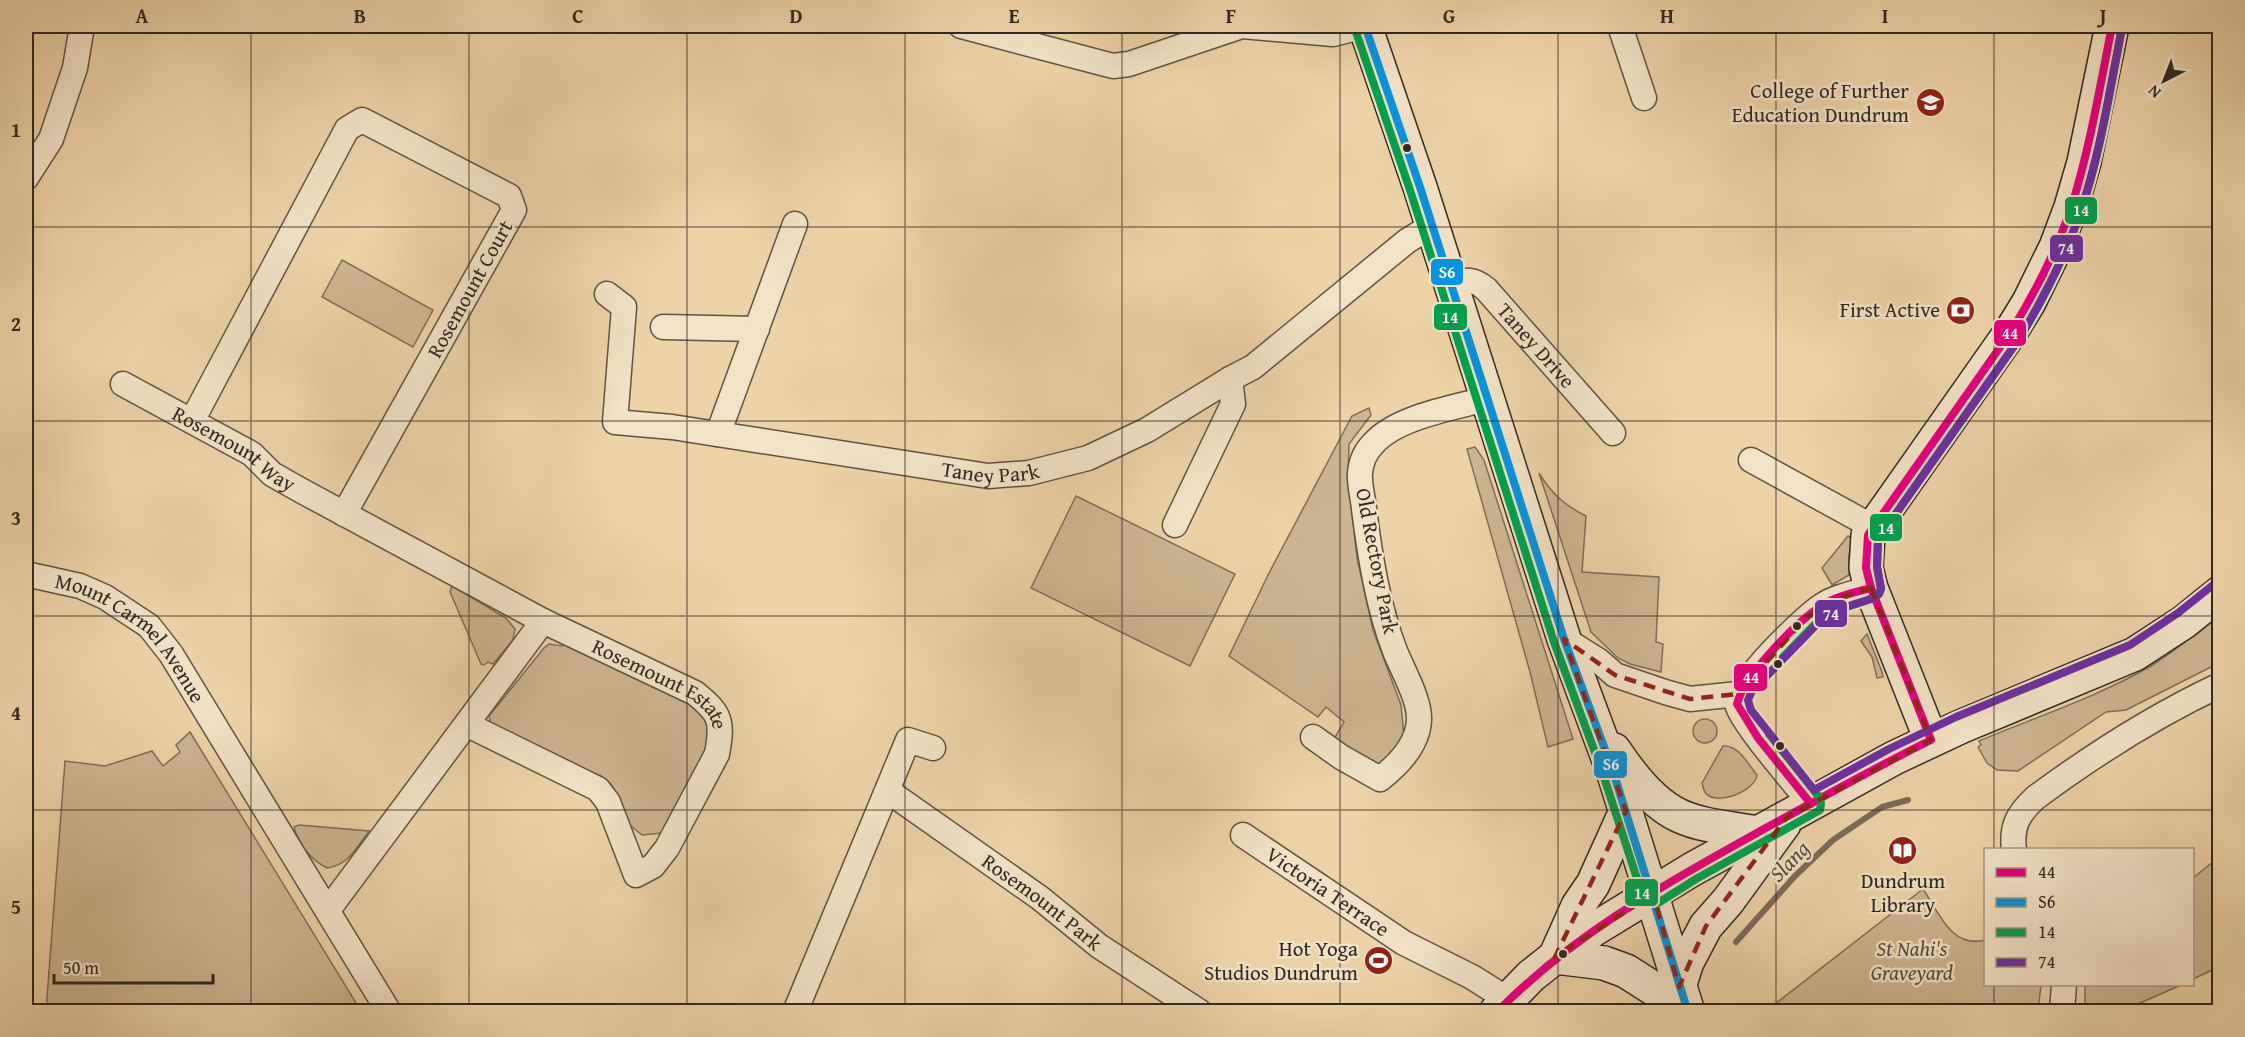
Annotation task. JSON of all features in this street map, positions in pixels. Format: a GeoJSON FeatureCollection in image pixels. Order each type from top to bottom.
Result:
{"type":"FeatureCollection","features":[{"type":"Feature","properties":{"kind":"main road"},"geometry":{"type":"LineString","coordinates":[[1365,26],[1564,639],[1626,811],[1685,1003]]}},
{"type":"Feature","properties":{"kind":"main road"},"geometry":{"type":"LineString","coordinates":[[1931,740],[1871,588],[1866,568],[1868,535],[2010,333],[2029,302],[2056,247],[2084,162],[2112,26]]}},
{"type":"Feature","properties":{"kind":"main road"},"geometry":{"type":"LineString","coordinates":[[1501,1005],[1531,976],[1593,930],[1758,833],[1931,740],[2135,654],[2184,622],[2220,592]]}},
{"type":"Feature","properties":{"kind":"main road"},"geometry":{"type":"LineString","coordinates":[[1592,716],[1623,763],[1655,799],[1668,809],[1677,815],[1702,824],[1758,833]]}},
{"type":"Feature","properties":{"kind":"main road"},"geometry":{"type":"LineString","coordinates":[[1685,1003],[1687,962],[1706,926],[1799,810]]}},
{"type":"Feature","properties":{"kind":"main road"},"geometry":{"type":"LineString","coordinates":[[1555,957],[1578,906],[1593,884],[1626,811]]}},
{"type":"Feature","properties":{"kind":"main road"},"geometry":{"type":"LineString","coordinates":[[1555,957],[1604,963],[1626,971],[1685,1003]]}},
{"type":"Feature","properties":{"kind":"street"},"geometry":{"type":"LineString","coordinates":[[26,178],[51,139],[75,68],[82,26]]}},
{"type":"Feature","properties":{"kind":"street"},"geometry":{"type":"LineString","coordinates":[[961,26],[1113,66],[1129,64],[1242,26],[1333,34],[1365,26]]}},
{"type":"Feature","properties":{"kind":"street"},"geometry":{"type":"LineString","coordinates":[[1620,26],[1644,98]]}},
{"type":"Feature","properties":{"kind":"street","name":"Rosemount Court"},"geometry":{"type":"LineString","coordinates":[[192,421],[347,129],[362,120],[509,196],[514,210],[344,514]]}},
{"type":"Feature","properties":{"kind":"street"},"geometry":{"type":"LineString","coordinates":[[718,434],[795,224]]}},
{"type":"Feature","properties":{"kind":"street","name":"Taney Park"},"geometry":{"type":"LineString","coordinates":[[607,294],[624,307],[615,422],[672,427],[988,476],[1029,473],[1088,458],[1147,430],[1253,367],[1407,241],[1431,226]]}},
{"type":"Feature","properties":{"kind":"street","name":"Taney Drive"},"geometry":{"type":"LineString","coordinates":[[1450,284],[1470,279],[1486,289],[1613,433]]}},
{"type":"Feature","properties":{"kind":"street"},"geometry":{"type":"LineString","coordinates":[[663,327],[757,329]]}},
{"type":"Feature","properties":{"kind":"street"},"geometry":{"type":"LineString","coordinates":[[1175,525],[1233,404],[1230,379]]}},
{"type":"Feature","properties":{"kind":"street","name":"Rosemount Way"},"geometry":{"type":"LineString","coordinates":[[123,384],[252,454],[272,474],[344,514]]}},
{"type":"Feature","properties":{"kind":"street","name":"Old Rectory Park"},"geometry":{"type":"LineString","coordinates":[[1313,737],[1364,772],[1380,779],[1392,769],[1414,741],[1419,720],[1414,697],[1394,649],[1379,595],[1368,537],[1360,473],[1364,457],[1373,443],[1395,427],[1429,414],[1486,399]]}},
{"type":"Feature","properties":{"kind":"street"},"geometry":{"type":"LineString","coordinates":[[1751,460],[1873,527]]}},
{"type":"Feature","properties":{"kind":"street","name":"Rosemount Estate"},"geometry":{"type":"LineString","coordinates":[[344,514],[543,621],[695,693],[712,706],[720,720],[717,754],[667,848],[653,866],[636,875],[608,802],[598,789],[468,725]]}},
{"type":"Feature","properties":{"kind":"street","name":"Mount Carmel Avenue"},"geometry":{"type":"LineString","coordinates":[[26,574],[80,586],[105,597],[149,626],[171,654],[328,910]]}},
{"type":"Feature","properties":{"kind":"street"},"geometry":{"type":"LineString","coordinates":[[1799,810],[1737,704],[1738,694],[1754,673],[1807,617],[1835,599],[1871,588]]}},
{"type":"Feature","properties":{"kind":"street"},"geometry":{"type":"LineString","coordinates":[[389,1011],[328,910],[468,725],[543,621]]}},
{"type":"Feature","properties":{"kind":"street"},"geometry":{"type":"LineString","coordinates":[[1564,639],[1615,675],[1665,692],[1690,699],[1738,694]]}},
{"type":"Feature","properties":{"kind":"street"},"geometry":{"type":"LineString","coordinates":[[2014,848],[2012,834],[2020,814],[2035,798],[2130,733],[2186,700],[2220,685]]}},
{"type":"Feature","properties":{"kind":"street"},"geometry":{"type":"LineString","coordinates":[[795,1011],[908,740],[933,748]]}},
{"type":"Feature","properties":{"kind":"street","name":"Rosemount Park"},"geometry":{"type":"LineString","coordinates":[[888,791],[1040,898],[1099,945],[1200,1011]]}},
{"type":"Feature","properties":{"kind":"street","name":"Victoria Terrace"},"geometry":{"type":"LineString","coordinates":[[1242,835],[1404,943],[1472,977],[1501,1005]]}},
{"type":"Feature","properties":{"kind":"street"},"geometry":{"type":"LineString","coordinates":[[2062,1011],[2064,986]]}},
{"type":"Feature","properties":{"kind":"highlighted area"},"geometry":{"type":"Polygon","coordinates":[[[1871,588],[1931,740],[1787,817],[1706,926],[1679,987],[1653,894],[1555,957],[1626,811],[1564,639],[1615,675],[1690,699],[1738,694],[1807,617],[1835,599],[1871,588]]]}},
{"type":"Feature","properties":{"kind":"green space"},"geometry":{"type":"Polygon","coordinates":[[[342,260],[433,310],[413,347],[322,297],[342,260]]]}},
{"type":"Feature","properties":{"kind":"green space"},"geometry":{"type":"Polygon","coordinates":[[[1369,408],[1371,415],[1349,444],[1348,478],[1357,558],[1373,630],[1401,705],[1404,737],[1379,769],[1334,739],[1344,722],[1326,707],[1318,717],[1229,656],[1269,573],[1352,416],[1369,408]]]}},
{"type":"Feature","properties":{"kind":"green space"},"geometry":{"type":"Polygon","coordinates":[[[1475,447],[1484,460],[1573,739],[1548,747],[1530,672],[1467,449],[1475,447]]]}},
{"type":"Feature","properties":{"kind":"green space"},"geometry":{"type":"Polygon","coordinates":[[[1539,473],[1559,498],[1586,516],[1582,572],[1659,577],[1656,642],[1663,644],[1661,672],[1630,664],[1618,658],[1591,632],[1539,473]]]}},
{"type":"Feature","properties":{"kind":"green space"},"geometry":{"type":"Polygon","coordinates":[[[1076,496],[1235,574],[1190,666],[1031,588],[1076,496]]]}},
{"type":"Feature","properties":{"kind":"green space"},"geometry":{"type":"Polygon","coordinates":[[[1848,536],[1853,539],[1849,555],[1849,575],[1832,585],[1822,568],[1848,536]]]}},
{"type":"Feature","properties":{"kind":"green space"},"geometry":{"type":"Polygon","coordinates":[[[454,587],[506,618],[515,629],[513,640],[493,664],[488,662],[481,664],[450,592],[454,587]]]}},
{"type":"Feature","properties":{"kind":"green space"},"geometry":{"type":"Polygon","coordinates":[[[2219,612],[2219,663],[2126,710],[2106,712],[2018,771],[1997,770],[1987,763],[1978,747],[1981,745],[1979,741],[2088,697],[2151,666],[2219,612]]]}},
{"type":"Feature","properties":{"kind":"green space"},"geometry":{"type":"Polygon","coordinates":[[[1867,634],[1883,677],[1877,678],[1872,657],[1861,641],[1867,634]]]}},
{"type":"Feature","properties":{"kind":"green space"},"geometry":{"type":"Polygon","coordinates":[[[565,641],[695,707],[703,717],[709,731],[704,757],[663,833],[642,835],[630,825],[610,783],[601,776],[495,731],[491,724],[489,716],[544,648],[549,644],[562,646],[565,641]]]}},
{"type":"Feature","properties":{"kind":"green space"},"geometry":{"type":"Polygon","coordinates":[[[1705,719],[1710,720],[1716,726],[1716,736],[1710,742],[1705,743],[1700,742],[1694,736],[1693,731],[1694,726],[1700,720],[1705,719]]]}},
{"type":"Feature","properties":{"kind":"green space"},"geometry":{"type":"Polygon","coordinates":[[[190,732],[361,1011],[46,1011],[65,761],[105,766],[152,751],[163,766],[180,752],[176,745],[190,732]]]}},
{"type":"Feature","properties":{"kind":"green space"},"geometry":{"type":"Polygon","coordinates":[[[1723,746],[1734,748],[1757,775],[1755,781],[1742,792],[1725,798],[1717,798],[1705,792],[1702,783],[1723,746]]]}},
{"type":"Feature","properties":{"kind":"green space"},"geometry":{"type":"Polygon","coordinates":[[[299,825],[369,831],[347,859],[327,868],[316,861],[302,846],[294,827],[299,825]]]}},
{"type":"Feature","properties":{"kind":"green space"},"geometry":{"type":"Polygon","coordinates":[[[2219,857],[2219,967],[2194,979],[2194,877],[2219,857]]]}},
{"type":"Feature","properties":{"kind":"green space","name":"St Nahi's Graveyard"},"geometry":{"type":"Polygon","coordinates":[[[1923,889],[1941,918],[1955,934],[1964,939],[1984,940],[1984,986],[2041,986],[2038,1011],[1766,1011],[1923,889]]]}},
{"type":"Feature","properties":{"kind":"green space"},"geometry":{"type":"Polygon","coordinates":[[[2085,986],[2179,986],[2122,1011],[2085,1011],[2085,986]]]}},
{"type":"Feature","properties":{"kind":"waterway","name":"Slang"},"geometry":{"type":"LineString","coordinates":[[1736,942],[1795,876],[1833,840],[1882,807],[1908,800]]}},
{"type":"Feature","properties":{"kind":"transit line","name":"S6"},"geometry":{"type":"LineString","coordinates":[[1365,26],[1420,187],[1564,639],[1613,771],[1688,1012]]}},
{"type":"Feature","properties":{"kind":"transit line","name":"44"},"geometry":{"type":"LineString","coordinates":[[1497,1012],[1558,957],[1656,890],[1762,830],[1931,740],[1871,588],[1866,568],[1868,535],[2010,333],[2045,271],[2072,205],[2084,161],[2112,26]]}},
{"type":"Feature","properties":{"kind":"transit line","name":"14"},"geometry":{"type":"LineString","coordinates":[[1783,657],[1829,613],[1874,598],[1879,594],[1881,589],[1877,567],[1878,539],[2019,339],[2037,308],[2068,244],[2088,189],[2122,28]]}},
{"type":"Feature","properties":{"kind":"transit line","name":"74"},"geometry":{"type":"LineString","coordinates":[[2122,28],[2095,163],[2069,242],[2046,291],[2019,339],[1878,539],[1877,567],[1881,588],[1879,594],[1874,598],[1839,609],[1822,619],[1752,691],[1748,700],[1751,710],[1814,790],[1889,749],[1956,717],[2130,645],[2178,613],[2213,585]]}},
{"type":"Feature","properties":{"kind":"transit line","name":"14"},"geometry":{"type":"LineString","coordinates":[[1355,29],[1410,190],[1554,642],[1603,774],[1643,897],[1647,903],[1658,903],[1696,879],[1820,810],[1820,798],[1769,734]]}},
{"type":"Feature","properties":{"kind":"transit line","name":"44"},"geometry":{"type":"LineString","coordinates":[[1811,804],[1758,738],[1737,704],[1750,678],[1761,663],[1802,621],[1831,600],[1871,588]]}},
{"type":"Feature","properties":{"kind":"place","name":"College of Further Education Dundrum"},"geometry":{"type":"Point","coordinates":[1930,103]}},
{"type":"Feature","properties":{"kind":"place","name":"First Active"},"geometry":{"type":"Point","coordinates":[1961,310]}},
{"type":"Feature","properties":{"kind":"place","name":"Dundrum Library"},"geometry":{"type":"Point","coordinates":[1903,850]}},
{"type":"Feature","properties":{"kind":"place","name":"Hot Yoga Studios Dundrum"},"geometry":{"type":"Point","coordinates":[1379,961]}}]}
